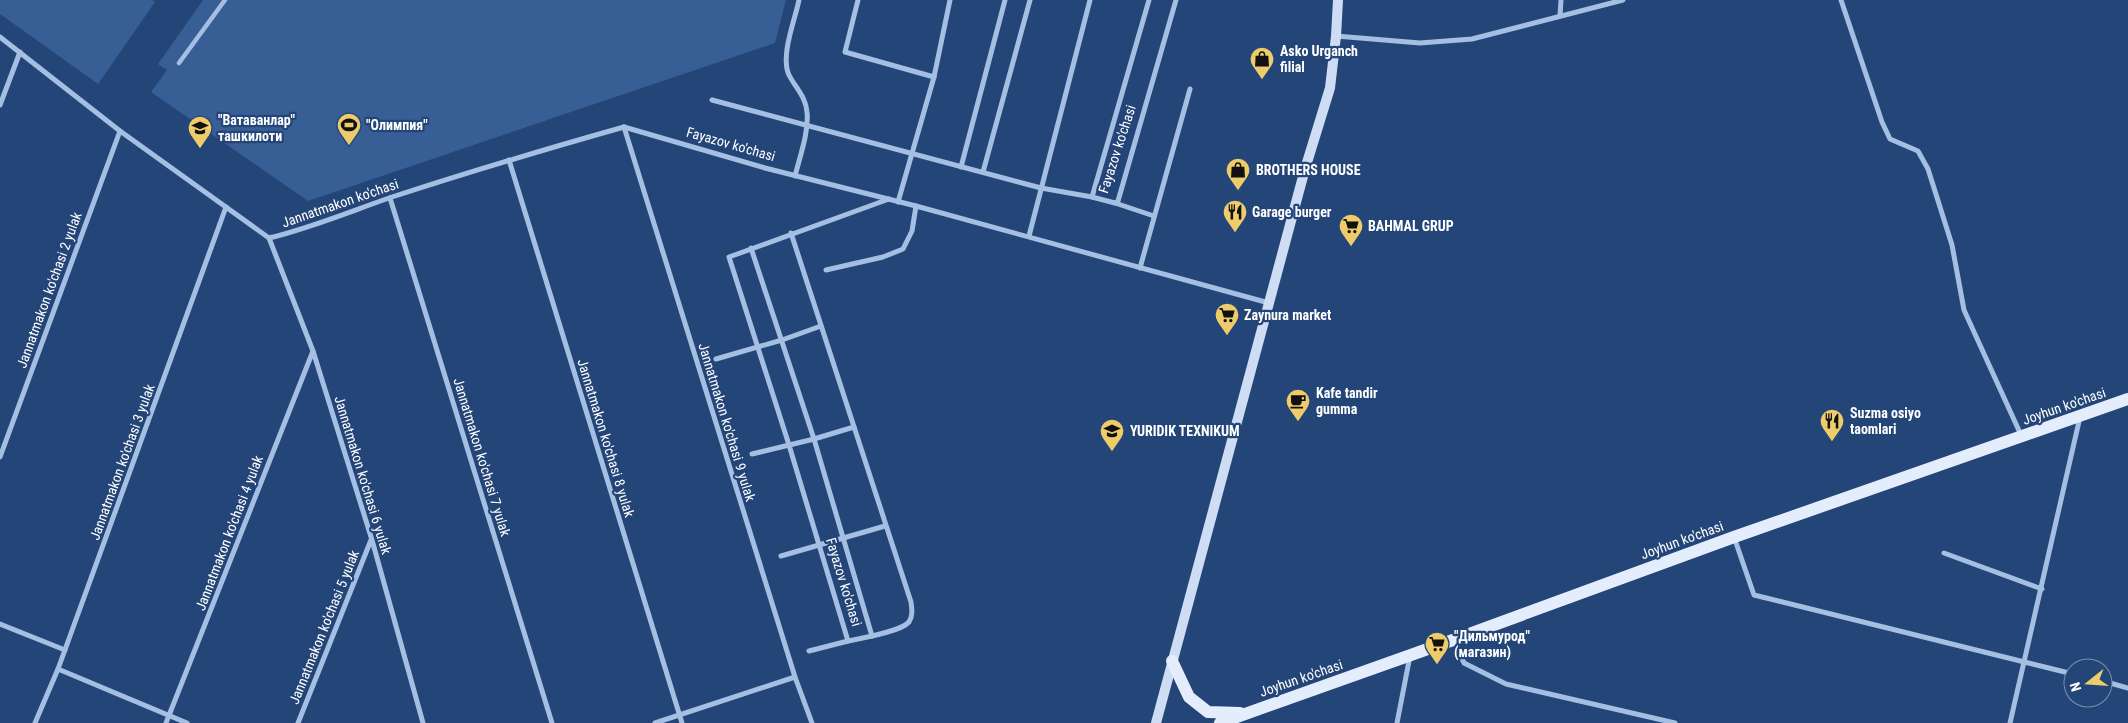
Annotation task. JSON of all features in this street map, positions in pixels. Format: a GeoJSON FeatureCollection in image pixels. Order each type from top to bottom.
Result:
{"type":"FeatureCollection","features":[{"type":"Feature","properties":{"kind":"main road"},"geometry":{"type":"LineString","coordinates":[[1156,723],[1269,303],[1330,88],[1338,0]]}},
{"type":"Feature","properties":{"kind":"main road","name":"Joyhun ko'chasi"},"geometry":{"type":"LineString","coordinates":[[1220,723],[1410,656],[1734,537],[2128,399]]}},
{"type":"Feature","properties":{"kind":"main road"},"geometry":{"type":"LineString","coordinates":[[1172,661],[1189,697],[1208,712],[1247,713]]}},
{"type":"Feature","properties":{"kind":"main road"},"geometry":{"type":"LineString","coordinates":[[1235,723],[1247,713]]}},
{"type":"Feature","properties":{"kind":"street"},"geometry":{"type":"LineString","coordinates":[[179,62],[225,0]]}},
{"type":"Feature","properties":{"kind":"street"},"geometry":{"type":"LineString","coordinates":[[795,176],[808,111],[801,91],[788,74],[786,52],[799,0]]}},
{"type":"Feature","properties":{"kind":"street"},"geometry":{"type":"LineString","coordinates":[[858,0],[845,52],[934,77]]}},
{"type":"Feature","properties":{"kind":"street"},"geometry":{"type":"LineString","coordinates":[[898,202],[934,77],[950,0]]}},
{"type":"Feature","properties":{"kind":"street"},"geometry":{"type":"LineString","coordinates":[[961,167],[1006,0]]}},
{"type":"Feature","properties":{"kind":"street"},"geometry":{"type":"LineString","coordinates":[[983,172],[1030,0]]}},
{"type":"Feature","properties":{"kind":"street"},"geometry":{"type":"LineString","coordinates":[[1029,236],[1090,0]]}},
{"type":"Feature","properties":{"kind":"street","name":"Fayazov ko'chasi"},"geometry":{"type":"LineString","coordinates":[[1149,0],[1092,197],[1115,203],[1118,201],[1176,0]]}},
{"type":"Feature","properties":{"kind":"street"},"geometry":{"type":"LineString","coordinates":[[1560,16],[1561,0]]}},
{"type":"Feature","properties":{"kind":"street"},"geometry":{"type":"LineString","coordinates":[[1336,36],[1420,43],[1472,39],[1623,0]]}},
{"type":"Feature","properties":{"kind":"street"},"geometry":{"type":"LineString","coordinates":[[1841,0],[1882,122],[1890,139],[1918,151],[1928,169],[1952,245],[1964,310],[2022,436]]}},
{"type":"Feature","properties":{"kind":"street","name":"Jannatmakon ko'chasi"},"geometry":{"type":"LineString","coordinates":[[0,37],[120,131],[270,238],[292,233],[390,198],[509,160],[624,127]]}},
{"type":"Feature","properties":{"kind":"street"},"geometry":{"type":"LineString","coordinates":[[0,105],[20,52]]}},
{"type":"Feature","properties":{"kind":"street"},"geometry":{"type":"LineString","coordinates":[[1140,268],[1190,89]]}},
{"type":"Feature","properties":{"kind":"street"},"geometry":{"type":"LineString","coordinates":[[712,100],[1042,188],[1092,197]]}},
{"type":"Feature","properties":{"kind":"street","name":"Fayazov ko'chasi"},"geometry":{"type":"LineString","coordinates":[[624,127],[795,176],[1029,236],[1269,303]]}},
{"type":"Feature","properties":{"kind":"street","name":"Jannatmakon ko'chasi 9 yulak"},"geometry":{"type":"LineString","coordinates":[[624,127],[795,677],[812,723]]}},
{"type":"Feature","properties":{"kind":"street","name":"Jannatmakon ko'chasi 2 yulak"},"geometry":{"type":"LineString","coordinates":[[0,457],[120,131]]}},
{"type":"Feature","properties":{"kind":"street","name":"Jannatmakon ko'chasi 8 yulak"},"geometry":{"type":"LineString","coordinates":[[509,160],[682,723]]}},
{"type":"Feature","properties":{"kind":"street","name":"Jannatmakon ko'chasi 7 yulak"},"geometry":{"type":"LineString","coordinates":[[390,198],[552,723]]}},
{"type":"Feature","properties":{"kind":"street","name":"Fayazov ko'chasi"},"geometry":{"type":"LineString","coordinates":[[791,233],[911,602],[912,613],[909,622],[899,628],[848,642],[789,445],[729,257],[791,233],[889,199]]}},
{"type":"Feature","properties":{"kind":"street"},"geometry":{"type":"LineString","coordinates":[[1115,203],[1154,216]]}},
{"type":"Feature","properties":{"kind":"street"},"geometry":{"type":"LineString","coordinates":[[826,270],[883,257],[903,249],[912,231],[916,206]]}},
{"type":"Feature","properties":{"kind":"street","name":"Jannatmakon ko'chasi 3 yulak"},"geometry":{"type":"LineString","coordinates":[[35,723],[58,669],[226,207]]}},
{"type":"Feature","properties":{"kind":"street","name":"Jannatmakon ko'chasi 6 yulak"},"geometry":{"type":"LineString","coordinates":[[270,238],[313,351],[372,540],[423,723]]}},
{"type":"Feature","properties":{"kind":"street"},"geometry":{"type":"LineString","coordinates":[[751,248],[814,439],[872,636]]}},
{"type":"Feature","properties":{"kind":"street"},"geometry":{"type":"LineString","coordinates":[[716,359],[782,340],[821,326]]}},
{"type":"Feature","properties":{"kind":"street","name":"Jannatmakon ko'chasi 4 yulak"},"geometry":{"type":"LineString","coordinates":[[166,723],[313,351]]}},
{"type":"Feature","properties":{"kind":"street"},"geometry":{"type":"LineString","coordinates":[[2010,723],[2080,416]]}},
{"type":"Feature","properties":{"kind":"street"},"geometry":{"type":"LineString","coordinates":[[752,454],[814,439],[854,426]]}},
{"type":"Feature","properties":{"kind":"street"},"geometry":{"type":"LineString","coordinates":[[781,556],[885,526]]}},
{"type":"Feature","properties":{"kind":"street"},"geometry":{"type":"LineString","coordinates":[[1734,537],[1754,595],[2063,672]]}},
{"type":"Feature","properties":{"kind":"street","name":"Jannatmakon ko'chasi 5 yulak"},"geometry":{"type":"LineString","coordinates":[[298,723],[372,540]]}},
{"type":"Feature","properties":{"kind":"street"},"geometry":{"type":"LineString","coordinates":[[1944,553],[2042,589]]}},
{"type":"Feature","properties":{"kind":"street"},"geometry":{"type":"LineString","coordinates":[[0,624],[65,650]]}},
{"type":"Feature","properties":{"kind":"street"},"geometry":{"type":"LineString","coordinates":[[1454,640],[1464,663],[1506,684],[1675,723]]}},
{"type":"Feature","properties":{"kind":"street"},"geometry":{"type":"LineString","coordinates":[[809,651],[848,642]]}},
{"type":"Feature","properties":{"kind":"street"},"geometry":{"type":"LineString","coordinates":[[1397,723],[1410,656]]}},
{"type":"Feature","properties":{"kind":"street"},"geometry":{"type":"LineString","coordinates":[[58,669],[187,723]]}},
{"type":"Feature","properties":{"kind":"street"},"geometry":{"type":"LineString","coordinates":[[655,723],[795,677]]}},
{"type":"Feature","properties":{"kind":"street"},"geometry":{"type":"LineString","coordinates":[[2113,684],[2128,688]]}},
{"type":"Feature","properties":{"kind":"shaded area"},"geometry":{"type":"Polygon","coordinates":[[[0,0],[152,0],[155,2],[98,84],[0,14],[0,0]]]}},
{"type":"Feature","properties":{"kind":"shaded area","name":"\"Олимпия\""},"geometry":{"type":"Polygon","coordinates":[[[203,0],[786,0],[775,43],[308,201],[151,92],[167,70],[158,64],[203,0]]]}},
{"type":"Feature","properties":{"kind":"place","name":"Asko Urganch filial"},"geometry":{"type":"Point","coordinates":[1262,80]}},
{"type":"Feature","properties":{"kind":"place","name":"\"Олимпия\""},"geometry":{"type":"Point","coordinates":[349,146]}},
{"type":"Feature","properties":{"kind":"place","name":"\"Ватаванлар\" ташкилоти"},"geometry":{"type":"Point","coordinates":[200,149]}},
{"type":"Feature","properties":{"kind":"place","name":"BROTHERS HOUSE"},"geometry":{"type":"Point","coordinates":[1238,191]}},
{"type":"Feature","properties":{"kind":"place","name":"Garage burger"},"geometry":{"type":"Point","coordinates":[1235,233]}},
{"type":"Feature","properties":{"kind":"place","name":"BAHMAL GRUP"},"geometry":{"type":"Point","coordinates":[1351,247]}},
{"type":"Feature","properties":{"kind":"place","name":"Zaynura market"},"geometry":{"type":"Point","coordinates":[1227,336]}},
{"type":"Feature","properties":{"kind":"place","name":"Kafe tandir gumma"},"geometry":{"type":"Point","coordinates":[1298,422]}},
{"type":"Feature","properties":{"kind":"place","name":"Suzma osiyo taomlari"},"geometry":{"type":"Point","coordinates":[1832,442]}},
{"type":"Feature","properties":{"kind":"place","name":"YURIDIK TEXNIKUM"},"geometry":{"type":"Point","coordinates":[1112,452]}},
{"type":"Feature","properties":{"kind":"place","name":"\"Дильмурод\" (магазин)"},"geometry":{"type":"Point","coordinates":[1437,665]}}]}
